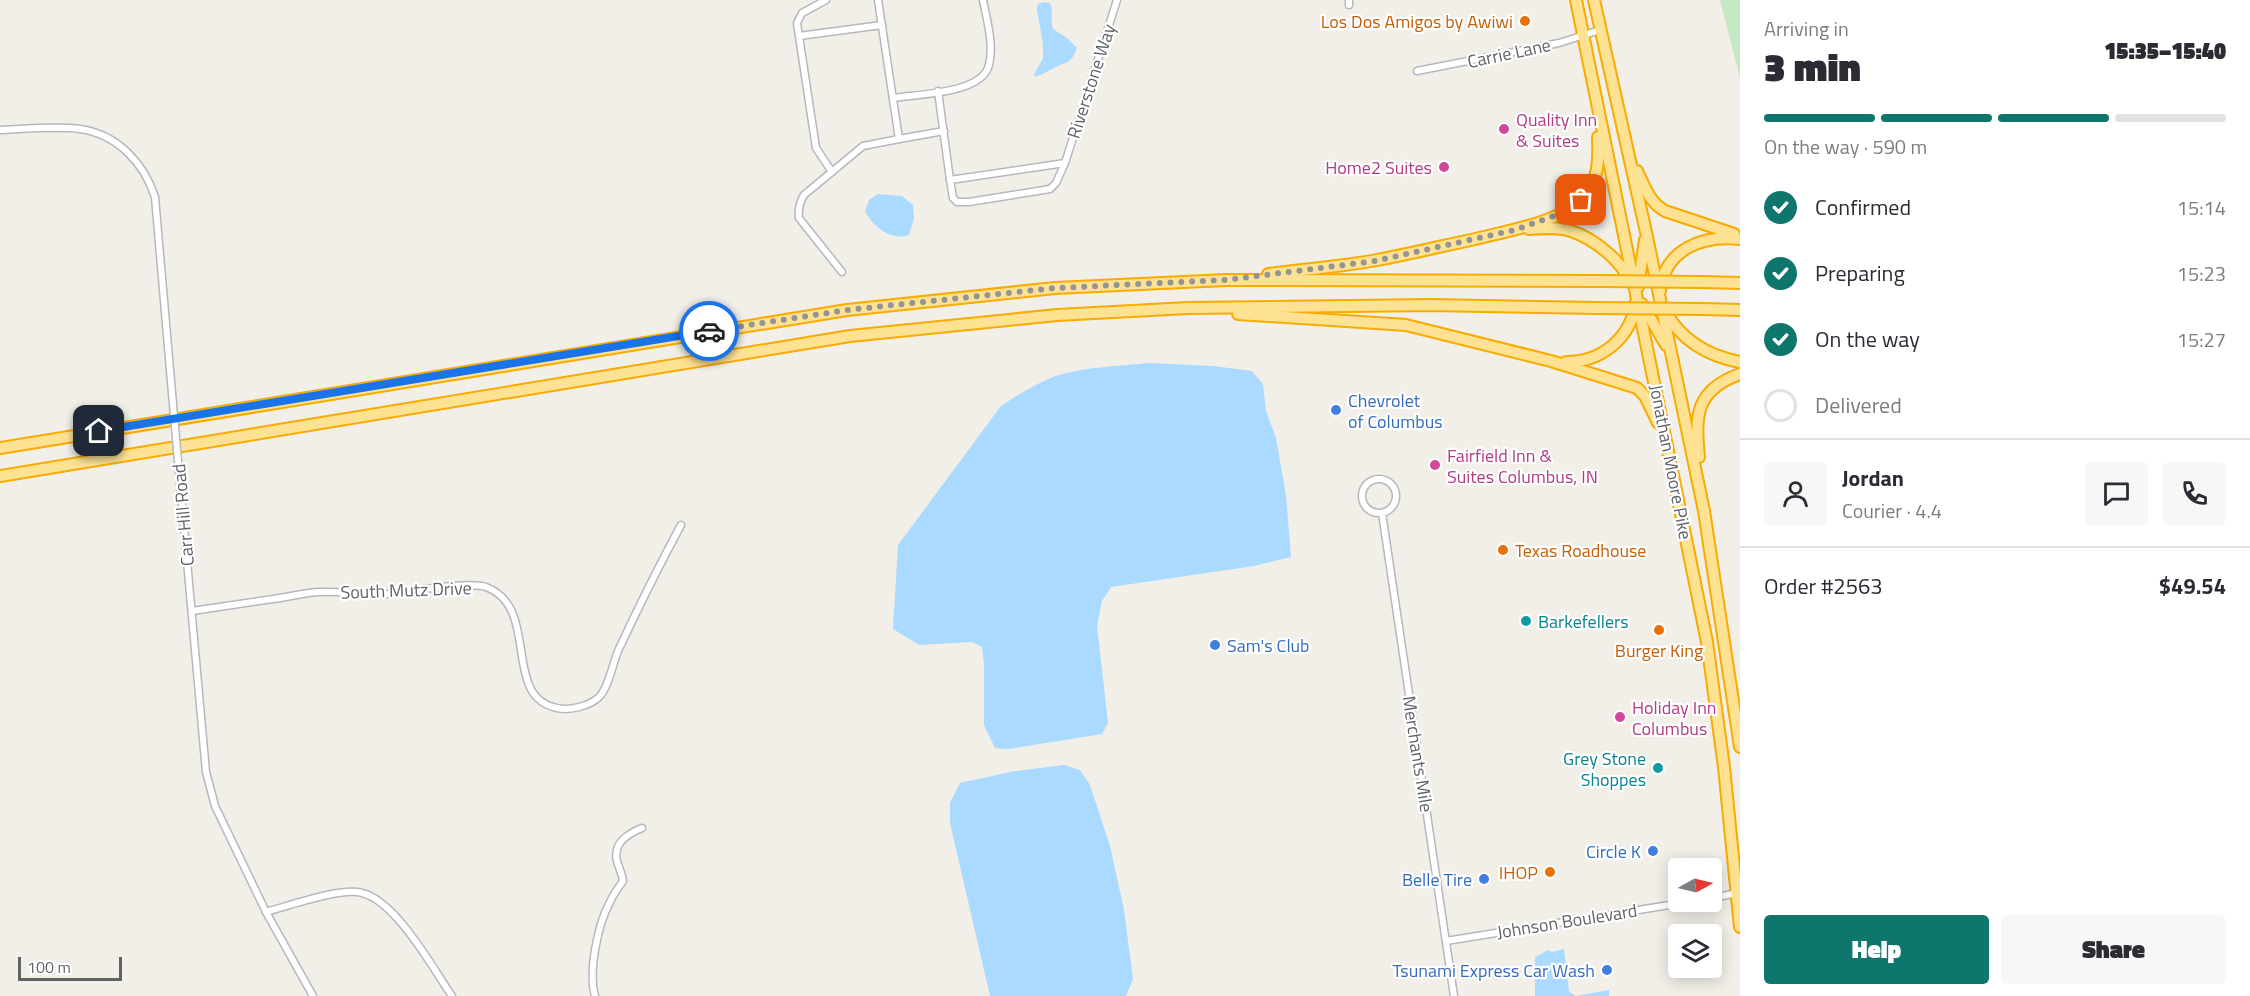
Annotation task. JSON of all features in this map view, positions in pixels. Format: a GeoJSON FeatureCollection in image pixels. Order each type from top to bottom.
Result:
{"type":"FeatureCollection","features":[{"type":"Feature","properties":{"kind":"highway","name":"Jonathan Moore Pike"},"geometry":{"type":"LineString","coordinates":[[1576,0],[1707,642],[1739,893],[1740,927]]}},
{"type":"Feature","properties":{"kind":"highway","name":"Jonathan Moore Pike"},"geometry":{"type":"LineString","coordinates":[[1594,0],[1629,152],[1704,512],[1740,747]]}},
{"type":"Feature","properties":{"kind":"highway"},"geometry":{"type":"LineString","coordinates":[[1226,280],[1375,261],[1515,230],[1570,210],[1592,187],[1598,170],[1598,110]]}},
{"type":"Feature","properties":{"kind":"highway"},"geometry":{"type":"LineString","coordinates":[[1629,152],[1650,198],[1657,206],[1665,211],[1740,237]]}},
{"type":"Feature","properties":{"kind":"highway"},"geometry":{"type":"LineString","coordinates":[[1515,230],[1548,228],[1571,231],[1592,240],[1626,274],[1671,356]]}},
{"type":"Feature","properties":{"kind":"highway"},"geometry":{"type":"LineString","coordinates":[[1551,361],[1578,362],[1603,354],[1620,338],[1634,316],[1646,232]]}},
{"type":"Feature","properties":{"kind":"highway"},"geometry":{"type":"LineString","coordinates":[[1624,237],[1671,321],[1686,338],[1719,358],[1740,362]]}},
{"type":"Feature","properties":{"kind":"highway"},"geometry":{"type":"LineString","coordinates":[[1650,360],[1662,277],[1671,262],[1683,250],[1699,242],[1716,238],[1740,237]]}},
{"type":"Feature","properties":{"kind":"highway"},"geometry":{"type":"LineString","coordinates":[[0,448],[847,310],[1055,288],[1226,280],[1740,282]]}},
{"type":"Feature","properties":{"kind":"highway"},"geometry":{"type":"LineString","coordinates":[[0,476],[850,336],[1057,315],[1188,308],[1430,305],[1740,310]]}},
{"type":"Feature","properties":{"kind":"highway"},"geometry":{"type":"LineString","coordinates":[[1188,308],[1206,312],[1406,325],[1551,361],[1637,388],[1646,396],[1667,442]]}},
{"type":"Feature","properties":{"kind":"highway"},"geometry":{"type":"LineString","coordinates":[[1704,512],[1696,428],[1697,416],[1701,403],[1709,392],[1720,383],[1740,374]]}},
{"type":"Feature","properties":{"kind":"street"},"geometry":{"type":"LineString","coordinates":[[826,0],[802,13],[797,24],[816,148],[832,172]]}},
{"type":"Feature","properties":{"kind":"street"},"geometry":{"type":"LineString","coordinates":[[878,0],[899,138]]}},
{"type":"Feature","properties":{"kind":"street"},"geometry":{"type":"LineString","coordinates":[[892,98],[968,86],[981,80],[989,66],[990,55],[983,0]]}},
{"type":"Feature","properties":{"kind":"street","name":"Riverstone Way"},"geometry":{"type":"LineString","coordinates":[[950,180],[953,198],[957,202],[1050,189],[1056,183],[1065,163],[1117,0]]}},
{"type":"Feature","properties":{"kind":"street"},"geometry":{"type":"LineString","coordinates":[[799,36],[882,26]]}},
{"type":"Feature","properties":{"kind":"street","name":"Carrie Lane"},"geometry":{"type":"LineString","coordinates":[[1417,71],[1559,43],[1600,30]]}},
{"type":"Feature","properties":{"kind":"street"},"geometry":{"type":"LineString","coordinates":[[938,91],[950,180],[1065,163]]}},
{"type":"Feature","properties":{"kind":"street","name":"Carr Hill Road"},"geometry":{"type":"LineString","coordinates":[[0,130],[80,129],[108,137],[130,154],[149,179],[155,197],[206,772],[215,806],[266,912],[313,996]]}},
{"type":"Feature","properties":{"kind":"street"},"geometry":{"type":"LineString","coordinates":[[842,272],[799,218],[798,211],[804,195],[863,147],[899,138],[944,131]]}},
{"type":"Feature","properties":{"kind":"street"},"geometry":{"type":"LineString","coordinates":[[1379,479],[1393,487],[1396,496],[1392,507],[1382,513],[1367,508],[1362,498],[1365,487],[1379,479]]}},
{"type":"Feature","properties":{"kind":"street","name":"Merchants Mile"},"geometry":{"type":"LineString","coordinates":[[1382,513],[1454,996]]}},
{"type":"Feature","properties":{"kind":"street","name":"South Mutz Drive"},"geometry":{"type":"LineString","coordinates":[[192,612],[317,592],[384,594],[463,586],[486,587],[503,598],[512,613],[519,630],[528,688],[537,699],[554,708],[568,710],[598,699],[603,693],[638,607],[681,525]]}},
{"type":"Feature","properties":{"kind":"street"},"geometry":{"type":"LineString","coordinates":[[595,996],[592,986],[598,938],[609,903],[623,881],[616,856],[618,848],[626,835],[642,828]]}},
{"type":"Feature","properties":{"kind":"street"},"geometry":{"type":"LineString","coordinates":[[266,912],[340,893],[361,892],[381,901],[402,923],[452,996]]}},
{"type":"Feature","properties":{"kind":"street"},"geometry":{"type":"LineString","coordinates":[[1722,896],[1739,893]]}},
{"type":"Feature","properties":{"kind":"street","name":"Johnson Boulevard"},"geometry":{"type":"LineString","coordinates":[[1446,941],[1668,905]]}},
{"type":"Feature","properties":{"kind":"green space"},"geometry":{"type":"Polygon","coordinates":[[[1720,0],[1740,0],[1740,78],[1720,0]]]}},
{"type":"Feature","properties":{"kind":"water"},"geometry":{"type":"Polygon","coordinates":[[[1050,3],[1051,6],[1053,29],[1077,48],[1068,62],[1035,77],[1043,58],[1037,10],[1038,4],[1050,3]]]}},
{"type":"Feature","properties":{"kind":"water"},"geometry":{"type":"Polygon","coordinates":[[[878,194],[902,196],[913,205],[914,218],[909,235],[903,237],[889,234],[868,217],[865,211],[869,200],[878,194]]]}},
{"type":"Feature","properties":{"kind":"water"},"geometry":{"type":"Polygon","coordinates":[[[1150,363],[1213,366],[1252,371],[1263,384],[1266,411],[1276,438],[1286,495],[1291,557],[1254,566],[1111,587],[1102,601],[1097,626],[1108,723],[1102,734],[1009,749],[995,748],[984,725],[982,647],[972,642],[919,645],[893,629],[898,545],[1001,406],[1053,377],[1101,367],[1150,363]]]}},
{"type":"Feature","properties":{"kind":"water"},"geometry":{"type":"Polygon","coordinates":[[[1064,765],[1080,770],[1090,785],[1110,846],[1124,910],[1133,979],[1126,996],[990,996],[950,823],[950,803],[960,783],[1015,771],[1064,765]]]}},
{"type":"Feature","properties":{"kind":"water"},"geometry":{"type":"Polygon","coordinates":[[[1564,949],[1569,992],[1576,996],[1535,996],[1535,957],[1548,950],[1552,952],[1564,949]]]}},
{"type":"Feature","properties":{"kind":"water"},"geometry":{"type":"Polygon","coordinates":[[[1609,990],[1609,996],[1576,996],[1609,990]]]}},
{"type":"Feature","properties":{"kind":"way so far"},"geometry":{"type":"LineString","coordinates":[[709,331],[847,310],[1055,288],[1226,280],[1375,261],[1515,230],[1570,210],[1581,200]]}},
{"type":"Feature","properties":{"kind":"place","name":"Los Dos Amigos by Awiwi"},"geometry":{"type":"Point","coordinates":[1525,21]}},
{"type":"Feature","properties":{"kind":"place","name":"Quality Inn & Suites"},"geometry":{"type":"Point","coordinates":[1504,129]}},
{"type":"Feature","properties":{"kind":"place","name":"Home2 Suites"},"geometry":{"type":"Point","coordinates":[1444,167]}},
{"type":"Feature","properties":{"kind":"place","name":"Chevrolet of Columbus"},"geometry":{"type":"Point","coordinates":[1336,410]}},
{"type":"Feature","properties":{"kind":"place","name":"Fairfield Inn & Suites Columbus, IN"},"geometry":{"type":"Point","coordinates":[1435,465]}},
{"type":"Feature","properties":{"kind":"place","name":"Texas Roadhouse"},"geometry":{"type":"Point","coordinates":[1503,550]}},
{"type":"Feature","properties":{"kind":"place","name":"Barkefellers"},"geometry":{"type":"Point","coordinates":[1526,621]}},
{"type":"Feature","properties":{"kind":"place","name":"Burger King"},"geometry":{"type":"Point","coordinates":[1659,630]}},
{"type":"Feature","properties":{"kind":"place","name":"Sam's Club"},"geometry":{"type":"Point","coordinates":[1215,645]}},
{"type":"Feature","properties":{"kind":"place","name":"Holiday Inn Columbus"},"geometry":{"type":"Point","coordinates":[1620,717]}},
{"type":"Feature","properties":{"kind":"place","name":"Grey Stone Shoppes"},"geometry":{"type":"Point","coordinates":[1658,768]}},
{"type":"Feature","properties":{"kind":"place","name":"Circle K"},"geometry":{"type":"Point","coordinates":[1653,851]}},
{"type":"Feature","properties":{"kind":"place","name":"IHOP"},"geometry":{"type":"Point","coordinates":[1550,872]}},
{"type":"Feature","properties":{"kind":"place","name":"Belle Tire"},"geometry":{"type":"Point","coordinates":[1484,879]}},
{"type":"Feature","properties":{"kind":"place","name":"Tsunami Express Car Wash"},"geometry":{"type":"Point","coordinates":[1607,970]}},
{"type":"Feature","properties":{"kind":"route"},"geometry":{"type":"LineString","coordinates":[[99,431],[709,331]]}}]}
